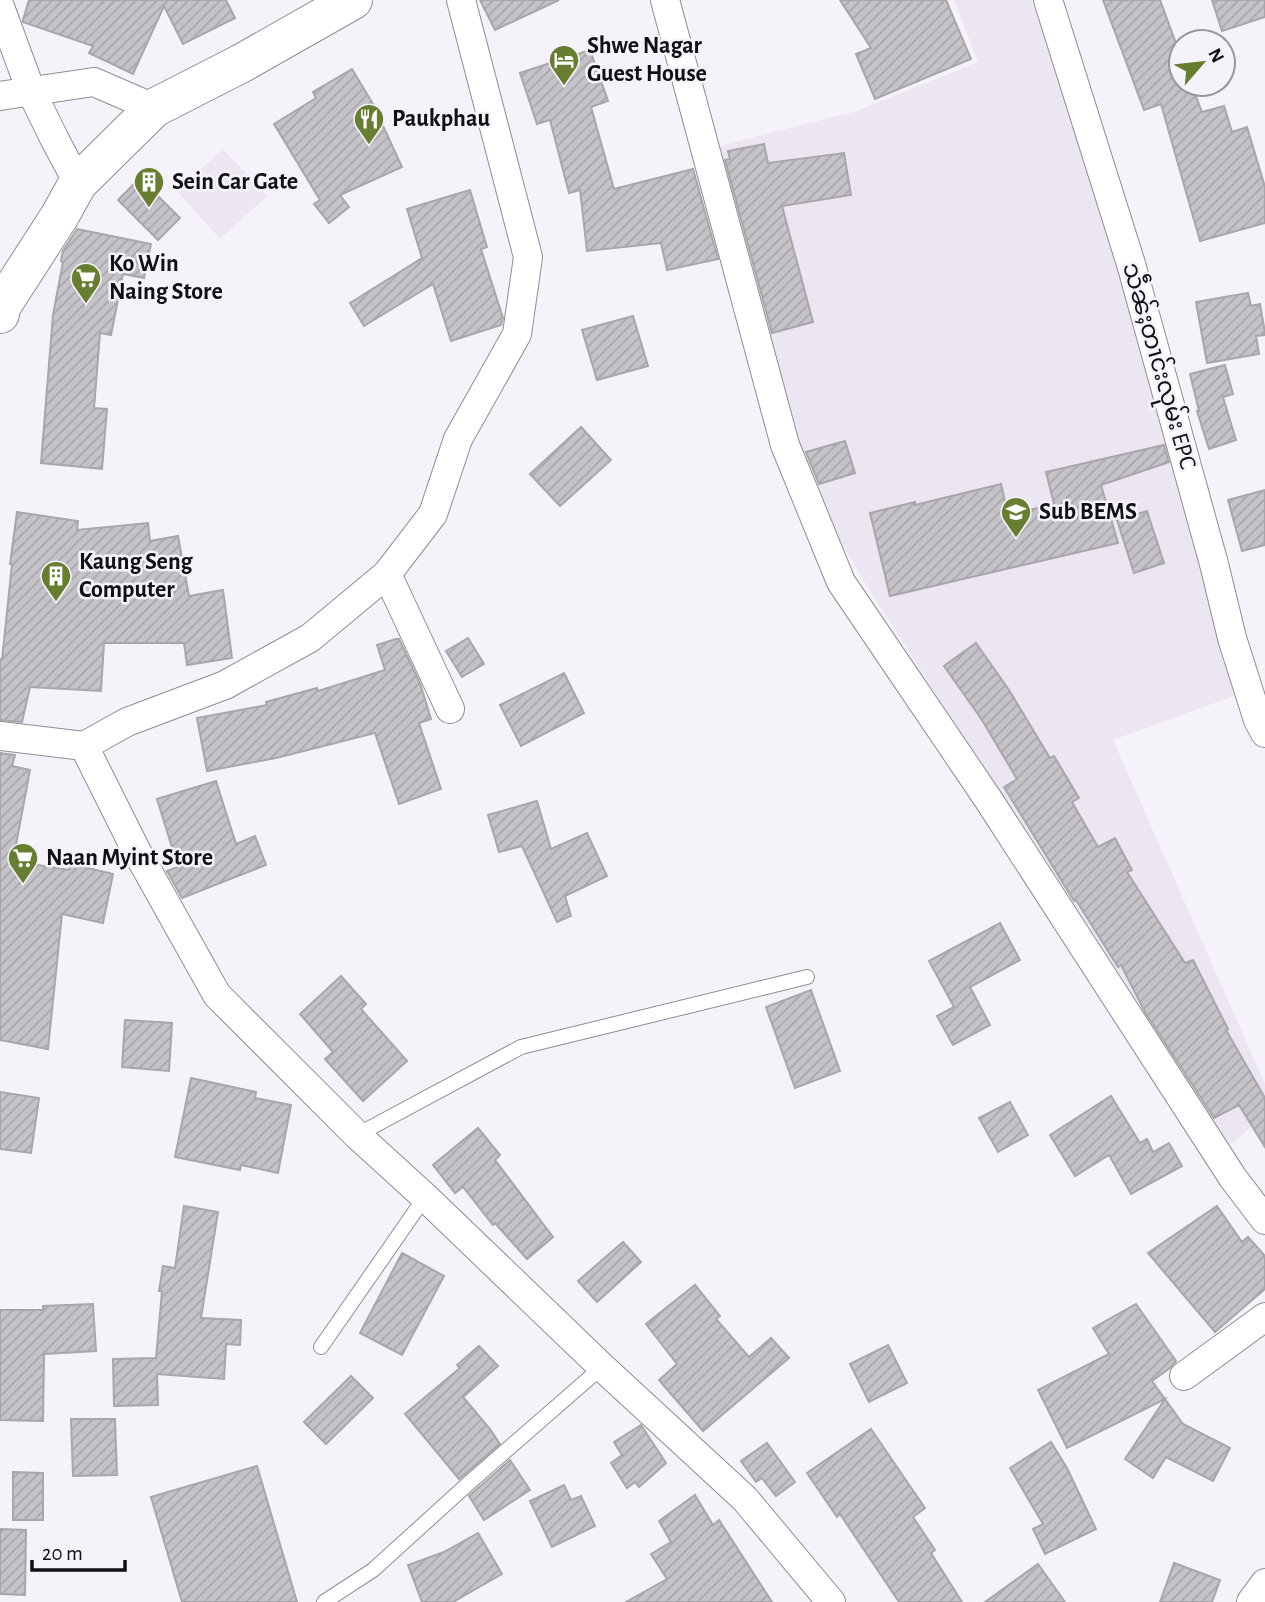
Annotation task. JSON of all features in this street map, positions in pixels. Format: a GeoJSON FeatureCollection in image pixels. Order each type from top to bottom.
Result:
{"type":"FeatureCollection","features":[{"type":"Feature","properties":{"kind":"highway"},"geometry":{"type":"LineString","coordinates":[[0,314],[1,307],[59,218],[78,183],[154,108],[242,63],[353,0]]}},
{"type":"Feature","properties":{"kind":"street"},"geometry":{"type":"LineString","coordinates":[[0,736],[83,746],[127,722],[225,685],[310,638],[387,574],[433,514],[458,439],[517,334],[528,257],[461,0]]}},
{"type":"Feature","properties":{"kind":"street"},"geometry":{"type":"LineString","coordinates":[[665,0],[785,445],[841,582],[988,799],[1233,1178],[1265,1220]]}},
{"type":"Feature","properties":{"kind":"street","name":"သဵၼ်ႈတၢင်းလုမ်း EPC"},"geometry":{"type":"LineString","coordinates":[[1048,0],[1131,264],[1232,638],[1258,720],[1265,733]]}},
{"type":"Feature","properties":{"kind":"street"},"geometry":{"type":"LineString","coordinates":[[0,7],[31,91],[78,183]]}},
{"type":"Feature","properties":{"kind":"street"},"geometry":{"type":"LineString","coordinates":[[0,96],[94,82],[154,108]]}},
{"type":"Feature","properties":{"kind":"street"},"geometry":{"type":"LineString","coordinates":[[387,574],[450,709]]}},
{"type":"Feature","properties":{"kind":"street"},"geometry":{"type":"LineString","coordinates":[[83,746],[137,852],[217,995],[357,1135],[745,1499],[831,1602]]}},
{"type":"Feature","properties":{"kind":"street"},"geometry":{"type":"LineString","coordinates":[[1184,1376],[1265,1317]]}},
{"type":"Feature","properties":{"kind":"street"},"geometry":{"type":"LineString","coordinates":[[1251,1602],[1265,1583]]}},
{"type":"Feature","properties":{"kind":"lane"},"geometry":{"type":"LineString","coordinates":[[357,1135],[521,1047],[807,977]]}},
{"type":"Feature","properties":{"kind":"lane"},"geometry":{"type":"LineString","coordinates":[[321,1347],[425,1197]]}},
{"type":"Feature","properties":{"kind":"lane"},"geometry":{"type":"LineString","coordinates":[[324,1602],[373,1570],[603,1367]]}},
{"type":"Feature","properties":{"kind":"shaded area","name":"Sub BEMS"},"geometry":{"type":"Polygon","coordinates":[[[954,0],[1031,0],[1059,72],[1136,323],[1234,696],[1113,740],[1265,1084],[1265,1114],[1223,1152],[867,586],[811,492],[716,147],[857,111],[978,62],[954,0]]]}},
{"type":"Feature","properties":{"kind":"shaded area"},"geometry":{"type":"Polygon","coordinates":[[[223,149],[267,196],[220,239],[177,191],[223,149]]]}},
{"type":"Feature","properties":{"kind":"building"},"geometry":{"type":"Polygon","coordinates":[[[29,0],[226,0],[235,18],[183,44],[164,6],[133,74],[89,53],[93,46],[23,22],[29,0]]]}},
{"type":"Feature","properties":{"kind":"building"},"geometry":{"type":"Polygon","coordinates":[[[480,0],[559,0],[495,30],[480,0]]]}},
{"type":"Feature","properties":{"kind":"building"},"geometry":{"type":"Polygon","coordinates":[[[840,0],[946,0],[971,59],[875,99],[856,54],[871,48],[840,0]]]}},
{"type":"Feature","properties":{"kind":"building"},"geometry":{"type":"Polygon","coordinates":[[[1103,0],[1160,0],[1170,28],[1167,28],[1167,98],[1196,98],[1202,112],[1224,106],[1232,132],[1247,127],[1265,187],[1265,223],[1200,241],[1161,104],[1144,110],[1103,0]]]}},
{"type":"Feature","properties":{"kind":"building"},"geometry":{"type":"Polygon","coordinates":[[[1212,0],[1265,0],[1265,17],[1231,28],[1221,28],[1212,0]]]}},
{"type":"Feature","properties":{"kind":"building"},"geometry":{"type":"Polygon","coordinates":[[[590,50],[608,101],[591,107],[614,189],[693,169],[718,259],[667,270],[661,243],[587,251],[580,190],[569,193],[550,120],[537,124],[520,73],[590,50]]]}},
{"type":"Feature","properties":{"kind":"building"},"geometry":{"type":"Polygon","coordinates":[[[352,69],[373,104],[402,167],[340,195],[349,207],[329,223],[314,204],[320,200],[274,124],[316,98],[313,92],[352,69]]]}},
{"type":"Feature","properties":{"kind":"building"},"geometry":{"type":"Polygon","coordinates":[[[764,144],[768,163],[844,153],[851,195],[782,206],[813,322],[772,333],[725,160],[730,159],[728,151],[764,144]]]}},
{"type":"Feature","properties":{"kind":"building","name":"Sein Car Gate"},"geometry":{"type":"Polygon","coordinates":[[[140,178],[180,218],[158,240],[118,200],[140,178]]]}},
{"type":"Feature","properties":{"kind":"building"},"geometry":{"type":"Polygon","coordinates":[[[470,190],[487,247],[481,249],[503,318],[501,325],[451,341],[433,284],[364,326],[350,303],[422,258],[407,209],[470,190]]]}},
{"type":"Feature","properties":{"kind":"building"},"geometry":{"type":"Polygon","coordinates":[[[77,229],[151,244],[144,278],[123,274],[111,335],[100,333],[94,408],[107,409],[102,469],[41,463],[53,315],[63,262],[61,261],[63,251],[77,229]]]}},
{"type":"Feature","properties":{"kind":"building"},"geometry":{"type":"Polygon","coordinates":[[[1248,293],[1251,306],[1260,304],[1265,335],[1256,336],[1259,354],[1207,363],[1196,302],[1248,293]]]}},
{"type":"Feature","properties":{"kind":"building"},"geometry":{"type":"Polygon","coordinates":[[[633,316],[648,366],[597,380],[582,330],[633,316]]]}},
{"type":"Feature","properties":{"kind":"building"},"geometry":{"type":"Polygon","coordinates":[[[1225,365],[1233,394],[1223,397],[1236,440],[1209,449],[1197,411],[1190,374],[1225,365]]]}},
{"type":"Feature","properties":{"kind":"building"},"geometry":{"type":"Polygon","coordinates":[[[581,427],[611,460],[560,506],[530,474],[581,427]]]}},
{"type":"Feature","properties":{"kind":"building"},"geometry":{"type":"Polygon","coordinates":[[[845,441],[855,473],[819,484],[806,452],[845,441]]]}},
{"type":"Feature","properties":{"kind":"building"},"geometry":{"type":"Polygon","coordinates":[[[1164,445],[1169,462],[1101,485],[1118,543],[890,596],[870,513],[1001,484],[1008,515],[1054,504],[1046,472],[1164,445]]]}},
{"type":"Feature","properties":{"kind":"building"},"geometry":{"type":"Polygon","coordinates":[[[1265,490],[1265,545],[1242,551],[1228,500],[1265,490]]]}},
{"type":"Feature","properties":{"kind":"building"},"geometry":{"type":"Polygon","coordinates":[[[1147,511],[1164,563],[1134,573],[1117,520],[1147,511]]]}},
{"type":"Feature","properties":{"kind":"building"},"geometry":{"type":"Polygon","coordinates":[[[17,512],[78,521],[77,530],[148,523],[150,541],[178,536],[189,596],[223,590],[232,658],[187,665],[184,643],[104,643],[101,691],[30,687],[22,722],[0,720],[0,659],[2,660],[17,512]]]}},
{"type":"Feature","properties":{"kind":"building"},"geometry":{"type":"Polygon","coordinates":[[[468,638],[484,664],[462,677],[446,651],[468,638]]]}},
{"type":"Feature","properties":{"kind":"building"},"geometry":{"type":"Polygon","coordinates":[[[399,639],[420,683],[431,719],[419,723],[441,789],[399,804],[375,733],[276,758],[207,771],[197,718],[267,705],[266,702],[317,688],[318,691],[385,670],[377,645],[399,639]]]}},
{"type":"Feature","properties":{"kind":"building"},"geometry":{"type":"Polygon","coordinates":[[[976,643],[1009,690],[1050,758],[1054,756],[1079,798],[1072,802],[1098,847],[1115,838],[1132,870],[1127,872],[1185,963],[1193,960],[1228,1029],[1226,1030],[1265,1098],[1265,1147],[1239,1105],[1214,1118],[1145,1012],[1121,965],[1118,967],[1076,900],[1074,901],[1004,787],[1017,779],[982,720],[944,666],[976,643]]]}},
{"type":"Feature","properties":{"kind":"building"},"geometry":{"type":"Polygon","coordinates":[[[564,673],[584,713],[521,746],[500,705],[564,673]]]}},
{"type":"Feature","properties":{"kind":"building"},"geometry":{"type":"Polygon","coordinates":[[[0,753],[15,755],[12,766],[30,770],[13,861],[69,870],[71,864],[113,874],[103,923],[62,914],[48,1049],[0,1040],[0,753]]]}},
{"type":"Feature","properties":{"kind":"building"},"geometry":{"type":"Polygon","coordinates":[[[216,781],[236,844],[255,836],[266,865],[182,898],[167,871],[178,867],[157,799],[216,781]]]}},
{"type":"Feature","properties":{"kind":"building"},"geometry":{"type":"Polygon","coordinates":[[[537,801],[551,849],[587,833],[607,876],[565,896],[571,916],[557,922],[522,846],[499,852],[488,815],[537,801]]]}},
{"type":"Feature","properties":{"kind":"building"},"geometry":{"type":"Polygon","coordinates":[[[1000,923],[1020,960],[970,987],[990,1025],[953,1045],[937,1016],[954,1007],[929,961],[1000,923]]]}},
{"type":"Feature","properties":{"kind":"building"},"geometry":{"type":"Polygon","coordinates":[[[341,976],[366,1004],[361,1009],[407,1061],[363,1101],[325,1059],[333,1052],[300,1014],[341,976]]]}},
{"type":"Feature","properties":{"kind":"building"},"geometry":{"type":"Polygon","coordinates":[[[811,990],[840,1071],[795,1088],[766,1007],[811,990]]]}},
{"type":"Feature","properties":{"kind":"building"},"geometry":{"type":"Polygon","coordinates":[[[125,1020],[172,1023],[169,1071],[122,1067],[125,1020]]]}},
{"type":"Feature","properties":{"kind":"building"},"geometry":{"type":"Polygon","coordinates":[[[191,1078],[256,1092],[255,1098],[291,1105],[278,1173],[241,1165],[240,1170],[175,1157],[191,1078]]]}},
{"type":"Feature","properties":{"kind":"building"},"geometry":{"type":"Polygon","coordinates":[[[0,1092],[39,1098],[31,1153],[0,1149],[0,1092]]]}},
{"type":"Feature","properties":{"kind":"building"},"geometry":{"type":"Polygon","coordinates":[[[1111,1096],[1140,1143],[1147,1139],[1153,1152],[1169,1143],[1182,1166],[1131,1194],[1109,1155],[1075,1176],[1050,1135],[1111,1096]]]}},
{"type":"Feature","properties":{"kind":"building"},"geometry":{"type":"Polygon","coordinates":[[[1010,1102],[1028,1135],[998,1152],[979,1118],[1010,1102]]]}},
{"type":"Feature","properties":{"kind":"building"},"geometry":{"type":"Polygon","coordinates":[[[478,1128],[500,1155],[495,1160],[553,1237],[527,1259],[495,1223],[493,1225],[463,1187],[455,1193],[433,1165],[478,1128]]]}},
{"type":"Feature","properties":{"kind":"building"},"geometry":{"type":"Polygon","coordinates":[[[184,1206],[218,1212],[201,1318],[241,1320],[240,1345],[226,1344],[224,1379],[157,1374],[158,1405],[114,1406],[113,1359],[156,1358],[163,1266],[175,1268],[184,1206]]]}},
{"type":"Feature","properties":{"kind":"building"},"geometry":{"type":"Polygon","coordinates":[[[1217,1206],[1242,1242],[1248,1237],[1265,1256],[1265,1289],[1215,1332],[1148,1253],[1217,1206]]]}},
{"type":"Feature","properties":{"kind":"building"},"geometry":{"type":"Polygon","coordinates":[[[623,1242],[641,1262],[597,1302],[578,1281],[623,1242]]]}},
{"type":"Feature","properties":{"kind":"building"},"geometry":{"type":"Polygon","coordinates":[[[402,1253],[444,1276],[402,1355],[360,1333],[402,1253]]]}},
{"type":"Feature","properties":{"kind":"building"},"geometry":{"type":"Polygon","coordinates":[[[695,1285],[720,1316],[716,1319],[749,1357],[771,1338],[789,1358],[703,1431],[659,1380],[677,1364],[646,1324],[695,1285]]]}},
{"type":"Feature","properties":{"kind":"building"},"geometry":{"type":"Polygon","coordinates":[[[93,1304],[96,1351],[44,1354],[43,1421],[0,1420],[0,1310],[43,1310],[43,1306],[93,1304]]]}},
{"type":"Feature","properties":{"kind":"building"},"geometry":{"type":"Polygon","coordinates":[[[1136,1304],[1176,1361],[1152,1381],[1165,1399],[1067,1448],[1038,1390],[1109,1354],[1093,1328],[1136,1304]]]}},
{"type":"Feature","properties":{"kind":"building"},"geometry":{"type":"Polygon","coordinates":[[[888,1345],[907,1383],[869,1402],[850,1364],[888,1345]]]}},
{"type":"Feature","properties":{"kind":"building"},"geometry":{"type":"Polygon","coordinates":[[[479,1346],[498,1366],[463,1397],[500,1444],[459,1479],[405,1414],[460,1368],[457,1365],[479,1346]]]}},
{"type":"Feature","properties":{"kind":"building"},"geometry":{"type":"Polygon","coordinates":[[[351,1376],[373,1398],[326,1444],[304,1422],[351,1376]]]}},
{"type":"Feature","properties":{"kind":"building"},"geometry":{"type":"Polygon","coordinates":[[[1165,1399],[1183,1424],[1230,1448],[1213,1481],[1166,1457],[1153,1478],[1125,1459],[1165,1399]]]}},
{"type":"Feature","properties":{"kind":"building"},"geometry":{"type":"Polygon","coordinates":[[[71,1419],[115,1419],[117,1475],[73,1476],[71,1419]]]}},
{"type":"Feature","properties":{"kind":"building"},"geometry":{"type":"Polygon","coordinates":[[[641,1425],[666,1463],[639,1487],[635,1482],[627,1488],[611,1463],[622,1455],[614,1442],[641,1425]]]}},
{"type":"Feature","properties":{"kind":"building"},"geometry":{"type":"Polygon","coordinates":[[[871,1429],[925,1508],[913,1517],[935,1550],[931,1553],[962,1602],[899,1602],[840,1514],[837,1517],[807,1473],[871,1429]]]}},
{"type":"Feature","properties":{"kind":"building"},"geometry":{"type":"Polygon","coordinates":[[[1051,1442],[1067,1468],[1096,1529],[1045,1554],[1033,1529],[1043,1524],[1010,1468],[1051,1442]]]}},
{"type":"Feature","properties":{"kind":"building"},"geometry":{"type":"Polygon","coordinates":[[[767,1443],[795,1482],[776,1496],[762,1478],[756,1482],[741,1461],[767,1443]]]}},
{"type":"Feature","properties":{"kind":"building"},"geometry":{"type":"Polygon","coordinates":[[[510,1460],[530,1490],[484,1520],[469,1496],[510,1460]]]}},
{"type":"Feature","properties":{"kind":"building"},"geometry":{"type":"Polygon","coordinates":[[[257,1466],[297,1602],[182,1602],[151,1497],[257,1466]]]}},
{"type":"Feature","properties":{"kind":"building"},"geometry":{"type":"Polygon","coordinates":[[[13,1472],[43,1473],[43,1520],[13,1520],[13,1472]]]}},
{"type":"Feature","properties":{"kind":"building"},"geometry":{"type":"Polygon","coordinates":[[[564,1485],[571,1500],[581,1496],[595,1526],[552,1547],[530,1501],[564,1485]]]}},
{"type":"Feature","properties":{"kind":"building"},"geometry":{"type":"Polygon","coordinates":[[[695,1495],[713,1525],[719,1520],[772,1602],[626,1602],[667,1579],[651,1554],[671,1542],[659,1521],[695,1495]]]}},
{"type":"Feature","properties":{"kind":"building"},"geometry":{"type":"Polygon","coordinates":[[[0,1529],[26,1530],[25,1595],[0,1594],[0,1529]]]}},
{"type":"Feature","properties":{"kind":"building"},"geometry":{"type":"Polygon","coordinates":[[[478,1533],[502,1574],[453,1602],[422,1602],[408,1565],[444,1552],[478,1533]]]}},
{"type":"Feature","properties":{"kind":"building"},"geometry":{"type":"Polygon","coordinates":[[[1174,1563],[1220,1580],[1212,1602],[1160,1602],[1174,1563]]]}},
{"type":"Feature","properties":{"kind":"building"},"geometry":{"type":"Polygon","coordinates":[[[1038,1564],[1065,1602],[985,1602],[1038,1564]]]}},
{"type":"Feature","properties":{"kind":"place","name":"Shwe Nagar Guest House"},"geometry":{"type":"Point","coordinates":[564,87]}},
{"type":"Feature","properties":{"kind":"place","name":"Paukphau"},"geometry":{"type":"Point","coordinates":[369,146]}},
{"type":"Feature","properties":{"kind":"place","name":"Sein Car Gate"},"geometry":{"type":"Point","coordinates":[149,209]}},
{"type":"Feature","properties":{"kind":"place","name":"Ko Win Naing Store"},"geometry":{"type":"Point","coordinates":[86,305]}},
{"type":"Feature","properties":{"kind":"place","name":"Sub BEMS"},"geometry":{"type":"Point","coordinates":[1016,539]}},
{"type":"Feature","properties":{"kind":"place","name":"Kaung Seng Computer"},"geometry":{"type":"Point","coordinates":[56,603]}},
{"type":"Feature","properties":{"kind":"place","name":"Naan Myint Store"},"geometry":{"type":"Point","coordinates":[23,885]}}]}
